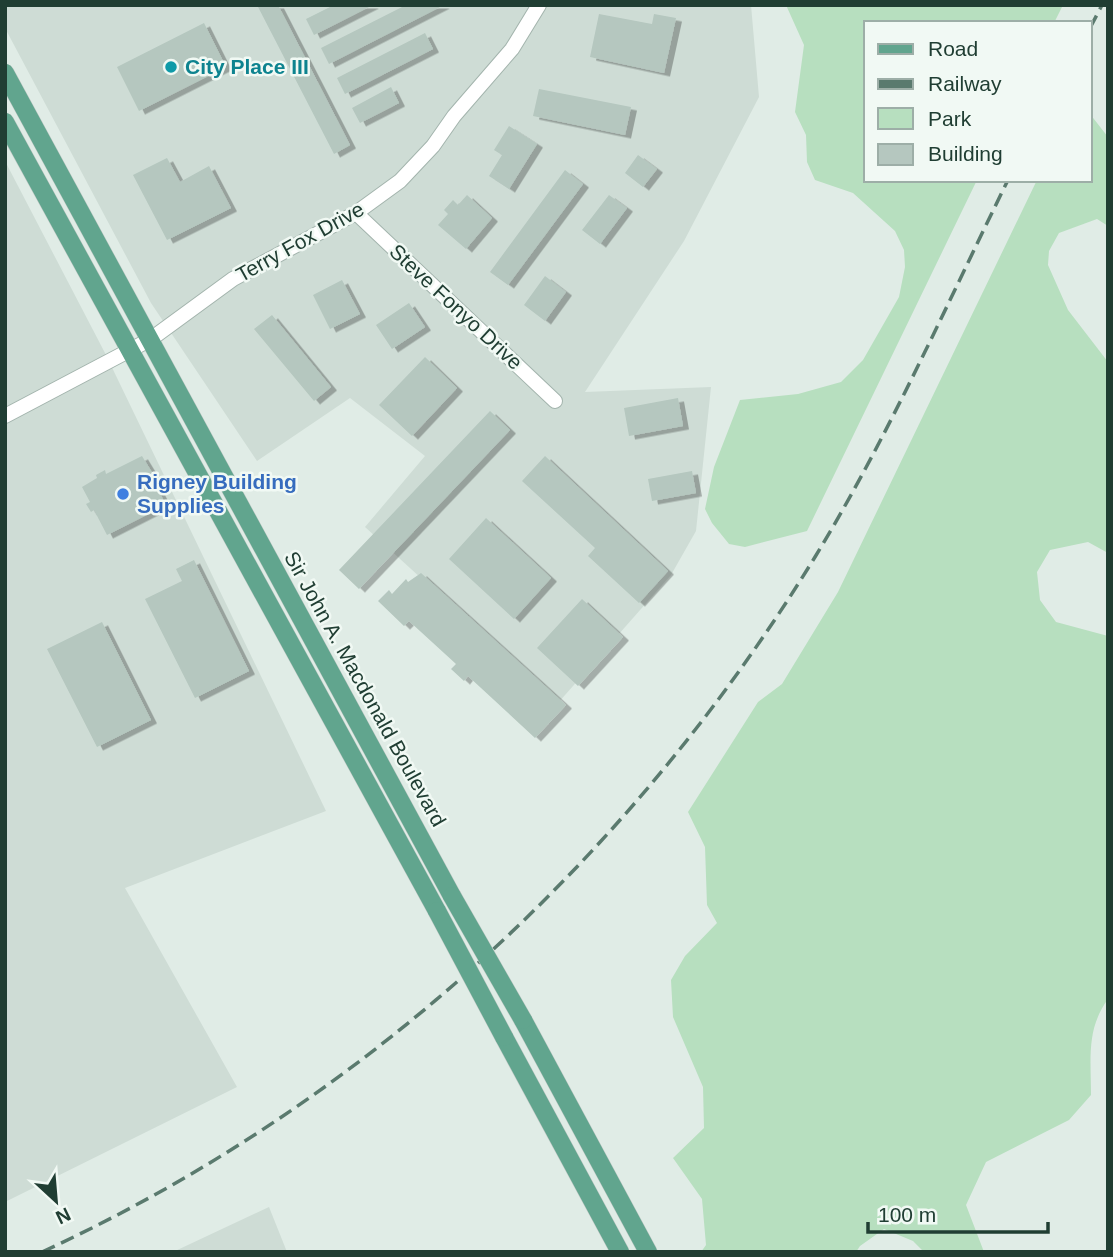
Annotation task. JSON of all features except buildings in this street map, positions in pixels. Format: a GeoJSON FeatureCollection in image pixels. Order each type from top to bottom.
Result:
{"type":"FeatureCollection","features":[{"type":"Feature","properties":{"kind":"main road","name":"Sir John A. Macdonald Boulevard"},"geometry":{"type":"LineString","coordinates":[[5,73],[208,450],[648,1252]]}},
{"type":"Feature","properties":{"kind":"main road","name":"Sir John A. Macdonald Boulevard"},"geometry":{"type":"LineString","coordinates":[[5,122],[437,911],[620,1252]]}},
{"type":"Feature","properties":{"kind":"street","name":"Terry Fox Drive"},"geometry":{"type":"LineString","coordinates":[[5,416],[150,339],[233,279],[356,213],[400,181],[433,146],[454,116],[512,49],[539,5]]}},
{"type":"Feature","properties":{"kind":"street","name":"Steve Fonyo Drive"},"geometry":{"type":"LineString","coordinates":[[356,213],[555,401]]}},
{"type":"Feature","properties":{"kind":"shaded area"},"geometry":{"type":"Polygon","coordinates":[[[5,5],[751,5],[759,97],[684,241],[585,392],[711,387],[696,531],[671,575],[558,703],[365,527],[425,456],[350,398],[257,461],[151,303],[5,28],[5,5]]]}},
{"type":"Feature","properties":{"kind":"shaded area"},"geometry":{"type":"Polygon","coordinates":[[[5,161],[105,353],[326,811],[125,888],[237,1087],[5,1202],[5,161]]]}},
{"type":"Feature","properties":{"kind":"shaded area"},"geometry":{"type":"Polygon","coordinates":[[[269,1207],[287,1252],[173,1252],[269,1207]]]}},
{"type":"Feature","properties":{"kind":"green space"},"geometry":{"type":"Polygon","coordinates":[[[786,5],[1063,5],[1055,21],[864,21],[864,182],[976,182],[807,531],[745,547],[729,544],[712,523],[705,509],[714,467],[740,400],[798,394],[841,382],[863,360],[899,297],[905,267],[904,250],[895,231],[853,193],[815,180],[807,162],[806,135],[795,112],[804,45],[786,5]]]}},
{"type":"Feature","properties":{"kind":"green space"},"geometry":{"type":"Polygon","coordinates":[[[1092,117],[1108,137],[1108,226],[1097,219],[1059,233],[1049,251],[1048,265],[1068,310],[1108,362],[1108,553],[1088,542],[1050,550],[1037,572],[1040,600],[1056,622],[1108,636],[1108,999],[1093,1033],[1091,1095],[1069,1120],[986,1162],[966,1205],[984,1252],[924,1252],[913,1241],[884,1229],[856,1252],[701,1252],[706,1245],[702,1199],[673,1158],[704,1128],[703,1087],[673,1017],[671,980],[685,956],[717,923],[707,905],[705,847],[688,812],[758,702],[782,684],[838,592],[1036,182],[1092,182],[1092,117]]]}},
{"type":"Feature","properties":{"kind":"railway"},"geometry":{"type":"LineString","coordinates":[[1092,24],[1102,5]]}},
{"type":"Feature","properties":{"kind":"railway"},"geometry":{"type":"LineString","coordinates":[[42,1252],[160,1192],[272,1123],[379,1046],[480,962],[574,870],[662,771],[742,667],[815,557],[892,418],[1007,182]]}},
{"type":"Feature","properties":{"kind":"place","name":"City Place III"},"geometry":{"type":"Point","coordinates":[171,67]}},
{"type":"Feature","properties":{"kind":"place","name":"Rigney Building Supplies"},"geometry":{"type":"Point","coordinates":[123,494]}}]}
